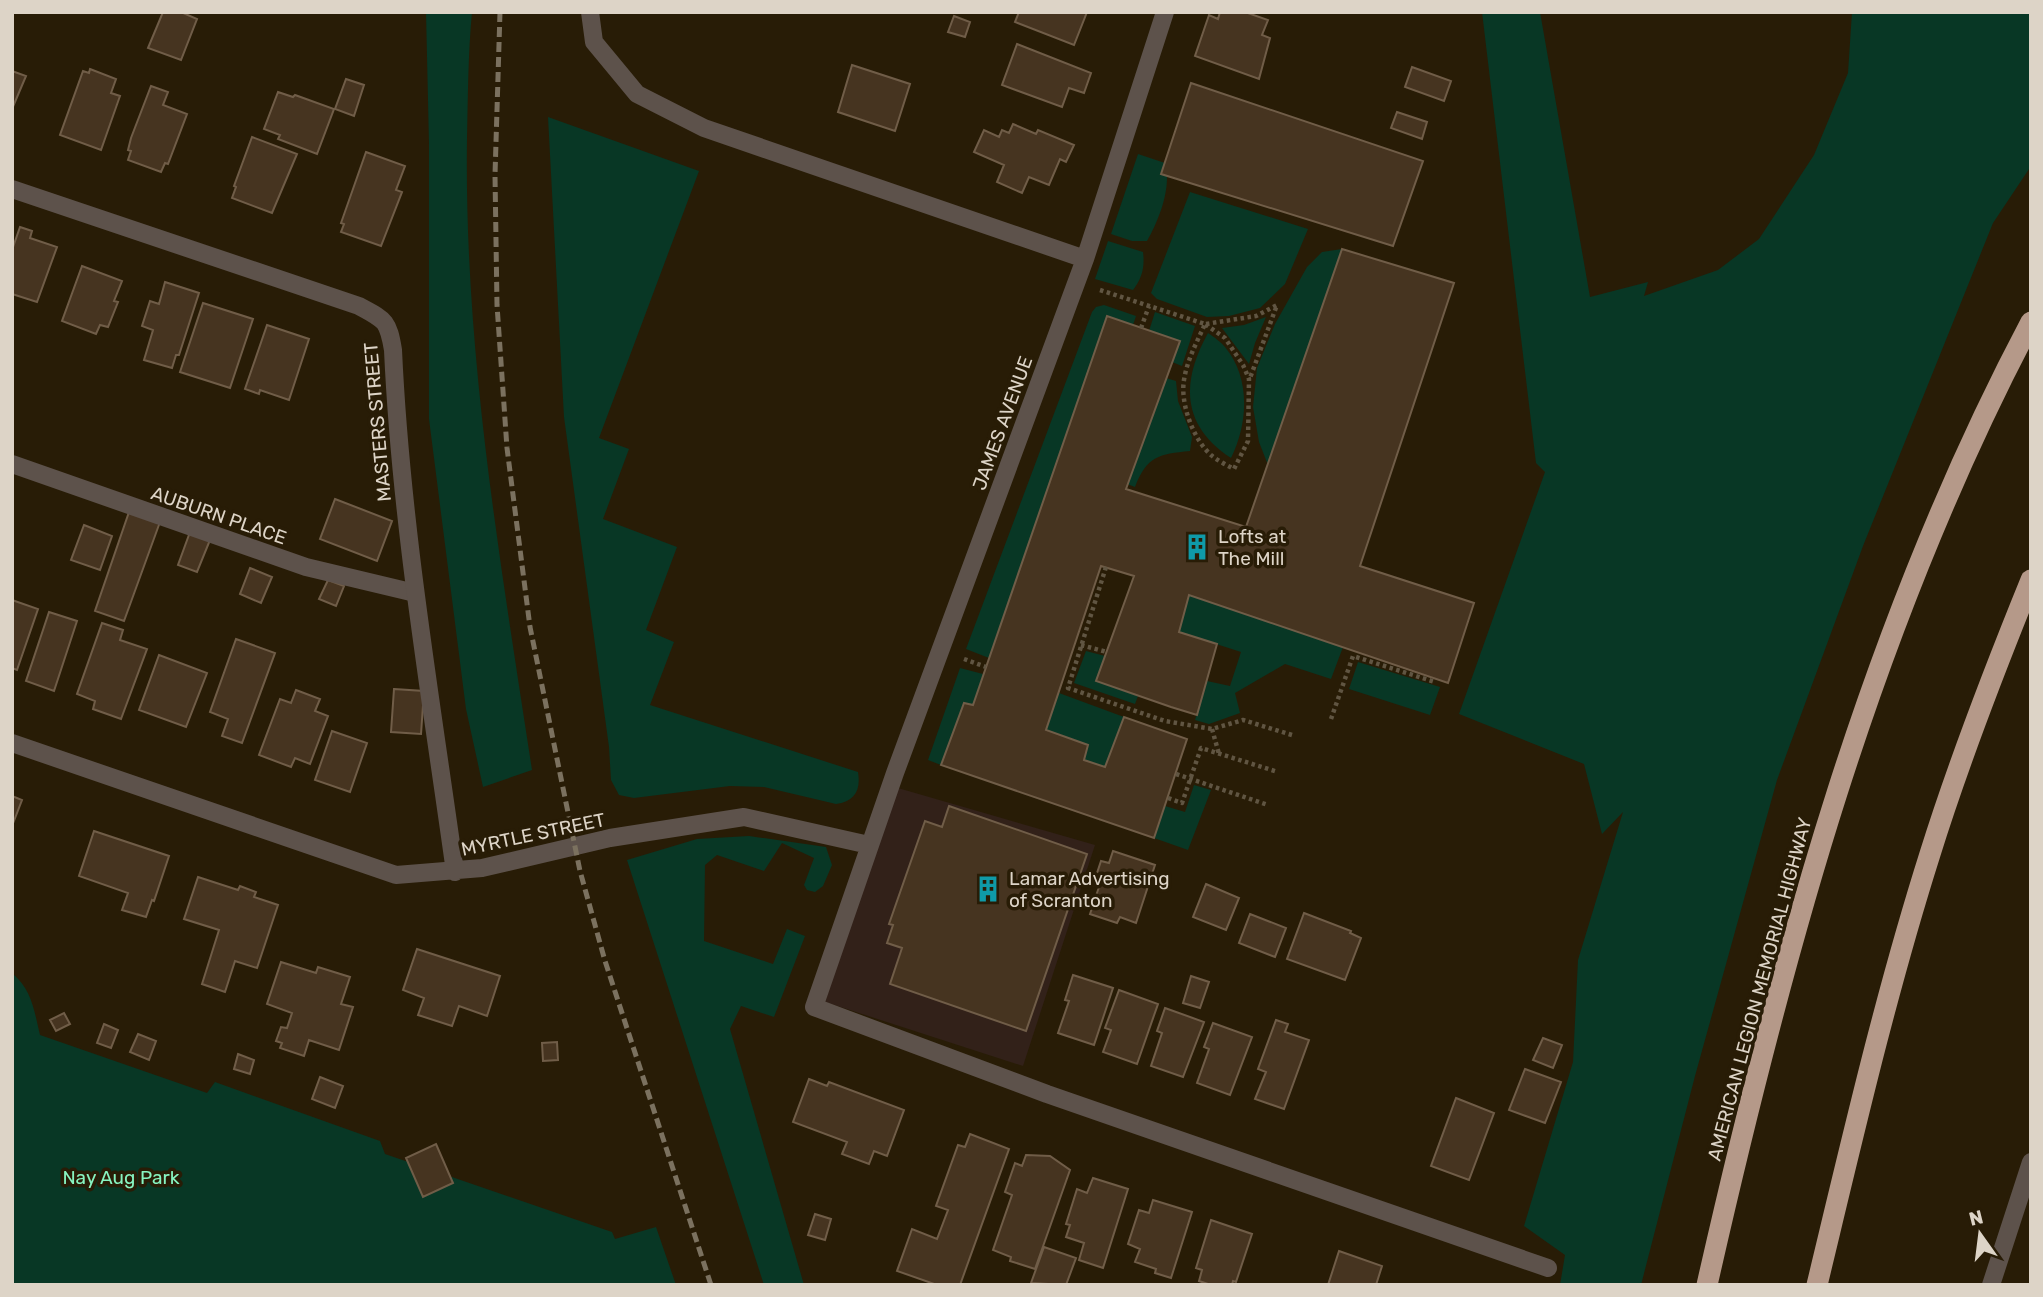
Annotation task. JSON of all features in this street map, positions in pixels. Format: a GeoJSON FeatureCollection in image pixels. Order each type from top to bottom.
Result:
{"type":"FeatureCollection","features":[{"type":"Feature","properties":{"kind":"highway","name":"AMERICAN LEGION MEMORIAL HIGHWAY"},"geometry":{"type":"LineString","coordinates":[[1707,1285],[1759,1063],[1791,942],[1849,754],[1916,571],[1971,446],[2031,322]]}},
{"type":"Feature","properties":{"kind":"highway"},"geometry":{"type":"LineString","coordinates":[[1817,1285],[1893,979],[1926,867],[1971,733],[2031,580]]}},
{"type":"Feature","properties":{"kind":"street"},"geometry":{"type":"LineString","coordinates":[[590,12],[594,42],[637,94],[704,128],[1084,258]]}},
{"type":"Feature","properties":{"kind":"street","name":"JAMES AVENUE"},"geometry":{"type":"LineString","coordinates":[[1165,12],[1076,282],[869,845],[814,1007],[1047,1094],[1548,1268]]}},
{"type":"Feature","properties":{"kind":"street","name":"MASTERS STREET"},"geometry":{"type":"LineString","coordinates":[[12,189],[359,306],[376,315],[389,327],[415,593],[455,872]]}},
{"type":"Feature","properties":{"kind":"street","name":"AUBURN PLACE"},"geometry":{"type":"LineString","coordinates":[[12,464],[306,567],[415,593]]}},
{"type":"Feature","properties":{"kind":"street","name":"MYRTLE STREET"},"geometry":{"type":"LineString","coordinates":[[12,743],[396,875],[482,868],[610,838],[744,817],[869,845]]}},
{"type":"Feature","properties":{"kind":"street"},"geometry":{"type":"LineString","coordinates":[[1992,1285],[2031,1162]]}},
{"type":"Feature","properties":{"kind":"path"},"geometry":{"type":"LineString","coordinates":[[1076,282],[1205,324],[1226,338],[1249,379]]}},
{"type":"Feature","properties":{"kind":"path"},"geometry":{"type":"LineString","coordinates":[[1277,305],[1249,379],[1248,440],[1234,469],[1210,454],[1196,436],[1186,405],[1184,383],[1187,366],[1205,324],[1255,317],[1277,305]]}},
{"type":"Feature","properties":{"kind":"path"},"geometry":{"type":"LineString","coordinates":[[1141,328],[1149,306]]}},
{"type":"Feature","properties":{"kind":"path"},"geometry":{"type":"LineString","coordinates":[[1106,567],[1068,688],[1165,721],[1212,729],[1243,720],[1292,735]]}},
{"type":"Feature","properties":{"kind":"path"},"geometry":{"type":"LineString","coordinates":[[1082,645],[1107,652]]}},
{"type":"Feature","properties":{"kind":"path"},"geometry":{"type":"LineString","coordinates":[[1331,719],[1353,656],[1435,682]]}},
{"type":"Feature","properties":{"kind":"path"},"geometry":{"type":"LineString","coordinates":[[1212,729],[1219,754]]}},
{"type":"Feature","properties":{"kind":"path"},"geometry":{"type":"LineString","coordinates":[[1167,798],[1182,803],[1200,748],[1278,772]]}},
{"type":"Feature","properties":{"kind":"path"},"geometry":{"type":"LineString","coordinates":[[1176,774],[1268,805]]}},
{"type":"Feature","properties":{"kind":"shaded area","name":"Lamar Advertising of Scranton"},"geometry":{"type":"Polygon","coordinates":[[[891,786],[1095,845],[1023,1066],[825,1002],[891,786]]]}},
{"type":"Feature","properties":{"kind":"green space"},"geometry":{"type":"Polygon","coordinates":[[[426,12],[472,12],[467,139],[471,298],[486,455],[532,770],[483,787],[466,709],[429,419],[426,12]]]}},
{"type":"Feature","properties":{"kind":"green space"},"geometry":{"type":"Polygon","coordinates":[[[1482,12],[1540,12],[1590,297],[1648,282],[1644,296],[1718,270],[1759,239],[1814,155],[1848,73],[1852,12],[2031,12],[2031,166],[1993,223],[1863,546],[1777,780],[1695,1076],[1641,1285],[1560,1285],[1565,1255],[1524,1226],[1573,1062],[1578,960],[1623,812],[1602,834],[1584,764],[1459,714],[1545,472],[1536,463],[1482,12]]]}},
{"type":"Feature","properties":{"kind":"green space"},"geometry":{"type":"Polygon","coordinates":[[[548,117],[699,171],[599,438],[629,449],[603,519],[677,547],[646,630],[674,642],[650,705],[858,772],[859,784],[855,794],[843,803],[836,804],[764,787],[730,786],[634,798],[619,795],[611,780],[609,747],[564,417],[548,117]]]}},
{"type":"Feature","properties":{"kind":"green space"},"geometry":{"type":"Polygon","coordinates":[[[1138,154],[1165,163],[1167,172],[1166,193],[1147,241],[1132,241],[1111,234],[1138,154]]]}},
{"type":"Feature","properties":{"kind":"green space"},"geometry":{"type":"Polygon","coordinates":[[[1190,192],[1308,229],[1285,284],[1260,308],[1229,316],[1207,317],[1157,299],[1151,293],[1190,192]]]}},
{"type":"Feature","properties":{"kind":"green space"},"geometry":{"type":"Polygon","coordinates":[[[1108,241],[1143,252],[1142,272],[1133,290],[1095,279],[1108,241]]]}},
{"type":"Feature","properties":{"kind":"green space"},"geometry":{"type":"Polygon","coordinates":[[[1342,249],[1268,465],[1259,442],[1253,407],[1257,368],[1275,324],[1307,267],[1322,252],[1342,249]]]}},
{"type":"Feature","properties":{"kind":"green space"},"geometry":{"type":"Polygon","coordinates":[[[1104,305],[1136,316],[1133,325],[1107,316],[989,658],[966,649],[1092,312],[1096,307],[1104,305]]]}},
{"type":"Feature","properties":{"kind":"green space"},"geometry":{"type":"Polygon","coordinates":[[[1155,312],[1195,326],[1182,366],[1172,362],[1149,331],[1155,312]]]}},
{"type":"Feature","properties":{"kind":"green space"},"geometry":{"type":"Polygon","coordinates":[[[1266,317],[1249,364],[1222,328],[1244,325],[1266,317]]]}},
{"type":"Feature","properties":{"kind":"green space"},"geometry":{"type":"Polygon","coordinates":[[[1208,333],[1223,345],[1233,359],[1243,387],[1241,431],[1231,458],[1203,431],[1191,402],[1193,369],[1208,333]]]}},
{"type":"Feature","properties":{"kind":"green space"},"geometry":{"type":"Polygon","coordinates":[[[1166,378],[1176,381],[1178,401],[1192,437],[1190,451],[1155,458],[1144,469],[1135,487],[1127,484],[1166,378]]]}},
{"type":"Feature","properties":{"kind":"green space"},"geometry":{"type":"Polygon","coordinates":[[[1189,595],[1343,647],[1331,679],[1285,664],[1235,693],[1240,713],[1209,724],[1195,720],[1207,681],[1230,686],[1241,652],[1179,632],[1189,595]]]}},
{"type":"Feature","properties":{"kind":"green space"},"geometry":{"type":"Polygon","coordinates":[[[1086,651],[1105,656],[1096,681],[1138,696],[1135,704],[1074,683],[1086,651]]]}},
{"type":"Feature","properties":{"kind":"green space"},"geometry":{"type":"Polygon","coordinates":[[[1358,662],[1440,687],[1430,715],[1349,689],[1358,662]]]}},
{"type":"Feature","properties":{"kind":"green space"},"geometry":{"type":"Polygon","coordinates":[[[960,668],[983,674],[973,705],[964,703],[941,765],[928,760],[960,668]]]}},
{"type":"Feature","properties":{"kind":"green space"},"geometry":{"type":"Polygon","coordinates":[[[1059,693],[1124,717],[1105,767],[1084,760],[1088,745],[1046,730],[1059,693]]]}},
{"type":"Feature","properties":{"kind":"green space"},"geometry":{"type":"Polygon","coordinates":[[[1194,785],[1211,790],[1188,850],[1154,838],[1165,806],[1185,812],[1194,785]]]}},
{"type":"Feature","properties":{"kind":"green space"},"geometry":{"type":"Polygon","coordinates":[[[749,836],[826,847],[832,865],[823,886],[815,892],[807,890],[804,885],[814,858],[782,843],[764,871],[717,855],[705,865],[704,941],[773,964],[787,929],[805,936],[774,1017],[741,1006],[730,1029],[804,1285],[764,1285],[627,860],[697,839],[749,836]]]}},
{"type":"Feature","properties":{"kind":"green space","name":"Nay Aug Park"},"geometry":{"type":"Polygon","coordinates":[[[12,973],[28,993],[40,1035],[207,1093],[215,1082],[380,1141],[385,1154],[612,1232],[615,1239],[656,1227],[676,1285],[12,1285],[12,973]]]}},
{"type":"Feature","properties":{"kind":"building"},"geometry":{"type":"Polygon","coordinates":[[[163,12],[181,12],[197,19],[181,60],[148,48],[163,12]]]}},
{"type":"Feature","properties":{"kind":"building"},"geometry":{"type":"Polygon","coordinates":[[[1019,12],[1087,12],[1074,45],[1015,22],[1019,12]]]}},
{"type":"Feature","properties":{"kind":"building"},"geometry":{"type":"Polygon","coordinates":[[[1220,12],[1245,12],[1268,20],[1262,35],[1270,38],[1259,79],[1195,56],[1209,15],[1218,19],[1220,12]]]}},
{"type":"Feature","properties":{"kind":"building"},"geometry":{"type":"Polygon","coordinates":[[[954,16],[970,22],[965,37],[948,32],[954,16]]]}},
{"type":"Feature","properties":{"kind":"building"},"geometry":{"type":"Polygon","coordinates":[[[1017,44],[1091,73],[1084,93],[1069,88],[1062,107],[1002,85],[1017,44]]]}},
{"type":"Feature","properties":{"kind":"building"},"geometry":{"type":"Polygon","coordinates":[[[852,65],[910,84],[895,131],[838,112],[852,65]]]}},
{"type":"Feature","properties":{"kind":"building"},"geometry":{"type":"Polygon","coordinates":[[[1412,67],[1451,81],[1444,101],[1405,87],[1412,67]]]}},
{"type":"Feature","properties":{"kind":"building"},"geometry":{"type":"Polygon","coordinates":[[[90,69],[116,79],[111,93],[120,96],[101,150],[60,135],[83,71],[89,73],[90,69]]]}},
{"type":"Feature","properties":{"kind":"building"},"geometry":{"type":"Polygon","coordinates":[[[12,71],[26,76],[12,109],[12,71]]]}},
{"type":"Feature","properties":{"kind":"building"},"geometry":{"type":"Polygon","coordinates":[[[346,79],[364,85],[354,116],[335,109],[346,79]]]}},
{"type":"Feature","properties":{"kind":"building"},"geometry":{"type":"Polygon","coordinates":[[[1191,83],[1423,161],[1393,246],[1161,174],[1191,83]]]}},
{"type":"Feature","properties":{"kind":"building"},"geometry":{"type":"Polygon","coordinates":[[[151,86],[168,92],[163,105],[187,114],[168,164],[165,163],[161,172],[128,160],[131,138],[151,86]]]}},
{"type":"Feature","properties":{"kind":"building"},"geometry":{"type":"Polygon","coordinates":[[[278,92],[334,109],[317,154],[278,139],[280,135],[264,129],[278,92]]]}},
{"type":"Feature","properties":{"kind":"building"},"geometry":{"type":"Polygon","coordinates":[[[1397,112],[1427,122],[1422,139],[1391,128],[1397,112]]]}},
{"type":"Feature","properties":{"kind":"building"},"geometry":{"type":"Polygon","coordinates":[[[1013,124],[1036,134],[1038,130],[1074,145],[1066,162],[1060,159],[1049,185],[1029,177],[1022,193],[997,182],[1004,165],[974,152],[984,130],[999,137],[1002,130],[1009,133],[1013,124]]]}},
{"type":"Feature","properties":{"kind":"building"},"geometry":{"type":"Polygon","coordinates":[[[252,137],[297,154],[272,213],[232,198],[252,137]]]}},
{"type":"Feature","properties":{"kind":"building"},"geometry":{"type":"Polygon","coordinates":[[[366,152],[405,166],[396,190],[402,192],[381,246],[341,232],[344,224],[341,223],[366,152]]]}},
{"type":"Feature","properties":{"kind":"building"},"geometry":{"type":"Polygon","coordinates":[[[20,227],[32,231],[30,238],[57,247],[37,302],[12,294],[12,250],[20,227]]]}},
{"type":"Feature","properties":{"kind":"building","name":"Lofts at The Mill"},"geometry":{"type":"Polygon","coordinates":[[[1342,249],[1454,283],[1360,566],[1474,603],[1448,683],[1189,595],[1179,632],[1217,644],[1197,715],[1171,707],[1096,681],[1134,576],[1101,566],[1046,730],[1088,745],[1084,760],[1105,767],[1124,717],[1187,739],[1154,838],[941,765],[964,703],[973,705],[1107,316],[1180,341],[1126,489],[1246,527],[1342,249]]]}},
{"type":"Feature","properties":{"kind":"building"},"geometry":{"type":"Polygon","coordinates":[[[82,266],[122,281],[114,301],[118,302],[108,327],[100,325],[96,334],[62,321],[82,266]]]}},
{"type":"Feature","properties":{"kind":"building"},"geometry":{"type":"Polygon","coordinates":[[[165,282],[199,293],[179,355],[176,355],[172,368],[144,360],[153,330],[142,326],[150,301],[159,304],[165,282]]]}},
{"type":"Feature","properties":{"kind":"building"},"geometry":{"type":"Polygon","coordinates":[[[203,303],[253,319],[230,388],[180,372],[203,303]]]}},
{"type":"Feature","properties":{"kind":"building"},"geometry":{"type":"Polygon","coordinates":[[[267,325],[309,339],[289,400],[260,390],[259,394],[245,389],[267,325]]]}},
{"type":"Feature","properties":{"kind":"building"},"geometry":{"type":"Polygon","coordinates":[[[335,499],[392,521],[377,561],[320,539],[335,499]]]}},
{"type":"Feature","properties":{"kind":"building"},"geometry":{"type":"Polygon","coordinates":[[[129,512],[160,522],[124,621],[95,611],[129,512]]]}},
{"type":"Feature","properties":{"kind":"building"},"geometry":{"type":"Polygon","coordinates":[[[84,525],[112,536],[100,570],[71,560],[84,525]]]}},
{"type":"Feature","properties":{"kind":"building"},"geometry":{"type":"Polygon","coordinates":[[[190,532],[210,540],[197,572],[178,565],[190,532]]]}},
{"type":"Feature","properties":{"kind":"building"},"geometry":{"type":"Polygon","coordinates":[[[250,568],[272,577],[261,603],[240,594],[250,568]]]}},
{"type":"Feature","properties":{"kind":"building"},"geometry":{"type":"Polygon","coordinates":[[[328,580],[344,586],[336,606],[319,599],[328,580]]]}},
{"type":"Feature","properties":{"kind":"building"},"geometry":{"type":"Polygon","coordinates":[[[12,600],[38,609],[17,670],[12,668],[12,600]]]}},
{"type":"Feature","properties":{"kind":"building"},"geometry":{"type":"Polygon","coordinates":[[[49,612],[77,621],[54,691],[26,681],[49,612]]]}},
{"type":"Feature","properties":{"kind":"building"},"geometry":{"type":"Polygon","coordinates":[[[102,623],[123,630],[120,640],[147,649],[121,719],[93,709],[95,701],[77,694],[102,623]]]}},
{"type":"Feature","properties":{"kind":"building"},"geometry":{"type":"Polygon","coordinates":[[[236,639],[275,653],[242,743],[222,736],[228,719],[210,712],[236,639]]]}},
{"type":"Feature","properties":{"kind":"building"},"geometry":{"type":"Polygon","coordinates":[[[159,655],[207,673],[186,727],[139,710],[159,655]]]}},
{"type":"Feature","properties":{"kind":"building"},"geometry":{"type":"Polygon","coordinates":[[[394,689],[424,691],[421,734],[391,732],[394,689]]]}},
{"type":"Feature","properties":{"kind":"building"},"geometry":{"type":"Polygon","coordinates":[[[296,690],[320,699],[315,711],[328,716],[310,764],[295,758],[291,767],[259,755],[280,699],[291,703],[296,690]]]}},
{"type":"Feature","properties":{"kind":"building"},"geometry":{"type":"Polygon","coordinates":[[[332,731],[367,743],[350,792],[315,780],[332,731]]]}},
{"type":"Feature","properties":{"kind":"building"},"geometry":{"type":"Polygon","coordinates":[[[12,796],[22,800],[12,826],[12,796]]]}},
{"type":"Feature","properties":{"kind":"building","name":"Lamar Advertising of Scranton"},"geometry":{"type":"Polygon","coordinates":[[[949,806],[1087,854],[1026,1031],[890,984],[902,948],[887,943],[893,925],[889,924],[925,821],[942,827],[949,806]]]}},
{"type":"Feature","properties":{"kind":"building"},"geometry":{"type":"Polygon","coordinates":[[[94,831],[169,856],[146,917],[122,910],[128,893],[79,876],[94,831]]]}},
{"type":"Feature","properties":{"kind":"building"},"geometry":{"type":"Polygon","coordinates":[[[1113,851],[1155,865],[1136,923],[1120,917],[1117,923],[1090,914],[1099,887],[1093,885],[1101,861],[1109,863],[1113,851]]]}},
{"type":"Feature","properties":{"kind":"building"},"geometry":{"type":"Polygon","coordinates":[[[198,877],[238,890],[240,886],[256,892],[254,897],[278,905],[257,968],[235,961],[225,992],[202,984],[219,930],[184,919],[198,877]]]}},
{"type":"Feature","properties":{"kind":"building"},"geometry":{"type":"Polygon","coordinates":[[[1206,884],[1239,898],[1226,930],[1193,917],[1206,884]]]}},
{"type":"Feature","properties":{"kind":"building"},"geometry":{"type":"Polygon","coordinates":[[[1304,913],[1351,931],[1350,933],[1361,938],[1345,980],[1287,959],[1304,913]]]}},
{"type":"Feature","properties":{"kind":"building"},"geometry":{"type":"Polygon","coordinates":[[[1250,914],[1286,928],[1275,957],[1239,943],[1250,914]]]}},
{"type":"Feature","properties":{"kind":"building"},"geometry":{"type":"Polygon","coordinates":[[[417,949],[500,976],[487,1016],[459,1006],[452,1026],[418,1015],[424,998],[403,990],[417,949]]]}},
{"type":"Feature","properties":{"kind":"building"},"geometry":{"type":"Polygon","coordinates":[[[281,962],[316,973],[318,967],[350,977],[341,1004],[353,1007],[339,1050],[309,1040],[304,1056],[280,1048],[282,1043],[276,1041],[281,1027],[287,1028],[292,1013],[267,1004],[281,962]]]}},
{"type":"Feature","properties":{"kind":"building"},"geometry":{"type":"Polygon","coordinates":[[[1073,975],[1113,988],[1094,1045],[1058,1033],[1069,1001],[1065,1000],[1073,975]]]}},
{"type":"Feature","properties":{"kind":"building"},"geometry":{"type":"Polygon","coordinates":[[[1191,976],[1209,982],[1200,1008],[1183,1003],[1191,976]]]}},
{"type":"Feature","properties":{"kind":"building"},"geometry":{"type":"Polygon","coordinates":[[[1119,990],[1158,1004],[1137,1064],[1103,1052],[1111,1030],[1105,1028],[1119,990]]]}},
{"type":"Feature","properties":{"kind":"building"},"geometry":{"type":"Polygon","coordinates":[[[1165,1008],[1204,1022],[1183,1077],[1151,1066],[1162,1033],[1157,1031],[1165,1008]]]}},
{"type":"Feature","properties":{"kind":"building"},"geometry":{"type":"Polygon","coordinates":[[[64,1013],[70,1024],[56,1031],[50,1020],[64,1013]]]}},
{"type":"Feature","properties":{"kind":"building"},"geometry":{"type":"Polygon","coordinates":[[[1276,1020],[1288,1024],[1285,1032],[1309,1040],[1284,1109],[1255,1099],[1266,1072],[1258,1069],[1276,1020]]]}},
{"type":"Feature","properties":{"kind":"building"},"geometry":{"type":"Polygon","coordinates":[[[1213,1023],[1252,1037],[1230,1095],[1197,1083],[1209,1049],[1204,1047],[1213,1023]]]}},
{"type":"Feature","properties":{"kind":"building"},"geometry":{"type":"Polygon","coordinates":[[[104,1024],[118,1030],[111,1048],[97,1043],[104,1024]]]}},
{"type":"Feature","properties":{"kind":"building"},"geometry":{"type":"Polygon","coordinates":[[[138,1034],[156,1041],[149,1060],[130,1052],[138,1034]]]}},
{"type":"Feature","properties":{"kind":"building"},"geometry":{"type":"Polygon","coordinates":[[[1543,1038],[1562,1045],[1553,1068],[1533,1060],[1543,1038]]]}},
{"type":"Feature","properties":{"kind":"building"},"geometry":{"type":"Polygon","coordinates":[[[557,1042],[558,1060],[543,1061],[542,1043],[557,1042]]]}},
{"type":"Feature","properties":{"kind":"building"},"geometry":{"type":"Polygon","coordinates":[[[238,1054],[254,1060],[250,1074],[234,1069],[238,1054]]]}},
{"type":"Feature","properties":{"kind":"building"},"geometry":{"type":"Polygon","coordinates":[[[1525,1069],[1561,1082],[1545,1123],[1509,1110],[1525,1069]]]}},
{"type":"Feature","properties":{"kind":"building"},"geometry":{"type":"Polygon","coordinates":[[[320,1077],[343,1086],[335,1108],[312,1099],[320,1077]]]}},
{"type":"Feature","properties":{"kind":"building"},"geometry":{"type":"Polygon","coordinates":[[[809,1079],[827,1086],[829,1082],[904,1110],[887,1156],[874,1151],[869,1164],[842,1154],[847,1142],[793,1122],[809,1079]]]}},
{"type":"Feature","properties":{"kind":"building"},"geometry":{"type":"Polygon","coordinates":[[[1456,1098],[1494,1113],[1469,1180],[1431,1166],[1456,1098]]]}},
{"type":"Feature","properties":{"kind":"building"},"geometry":{"type":"Polygon","coordinates":[[[970,1134],[1009,1149],[960,1285],[937,1285],[897,1271],[912,1229],[937,1239],[948,1210],[936,1206],[958,1145],[965,1147],[970,1134]]]}},
{"type":"Feature","properties":{"kind":"building"},"geometry":{"type":"Polygon","coordinates":[[[436,1144],[453,1183],[423,1197],[406,1158],[436,1144]]]}},
{"type":"Feature","properties":{"kind":"building"},"geometry":{"type":"Polygon","coordinates":[[[1026,1155],[1050,1156],[1070,1170],[1035,1269],[1010,1261],[1011,1257],[993,1250],[1012,1195],[1005,1192],[1015,1163],[1022,1166],[1026,1155]]]}},
{"type":"Feature","properties":{"kind":"building"},"geometry":{"type":"Polygon","coordinates":[[[1093,1178],[1128,1189],[1103,1268],[1079,1260],[1084,1243],[1066,1237],[1070,1225],[1066,1224],[1077,1189],[1087,1193],[1093,1178]]]}},
{"type":"Feature","properties":{"kind":"building"},"geometry":{"type":"Polygon","coordinates":[[[1153,1200],[1192,1212],[1171,1278],[1155,1273],[1156,1269],[1135,1262],[1140,1249],[1128,1244],[1139,1210],[1149,1213],[1153,1200]]]}},
{"type":"Feature","properties":{"kind":"building"},"geometry":{"type":"Polygon","coordinates":[[[815,1214],[831,1219],[825,1240],[808,1235],[815,1214]]]}},
{"type":"Feature","properties":{"kind":"building"},"geometry":{"type":"Polygon","coordinates":[[[1211,1220],[1252,1234],[1236,1282],[1233,1281],[1232,1285],[1211,1285],[1199,1281],[1202,1270],[1196,1268],[1211,1220]]]}},
{"type":"Feature","properties":{"kind":"building"},"geometry":{"type":"Polygon","coordinates":[[[1044,1247],[1076,1258],[1066,1285],[1031,1283],[1044,1247]]]}},
{"type":"Feature","properties":{"kind":"building"},"geometry":{"type":"Polygon","coordinates":[[[1339,1251],[1382,1266],[1376,1285],[1328,1285],[1339,1251]]]}},
{"type":"Feature","properties":{"kind":"railway"},"geometry":{"type":"LineString","coordinates":[[500,12],[495,175],[497,305],[507,448],[530,627],[580,871],[605,961],[711,1285]]}},
{"type":"Feature","properties":{"kind":"place","name":"Lofts at The Mill"},"geometry":{"type":"Point","coordinates":[1197,547]}},
{"type":"Feature","properties":{"kind":"place","name":"Lamar Advertising of Scranton"},"geometry":{"type":"Point","coordinates":[988,889]}}]}
